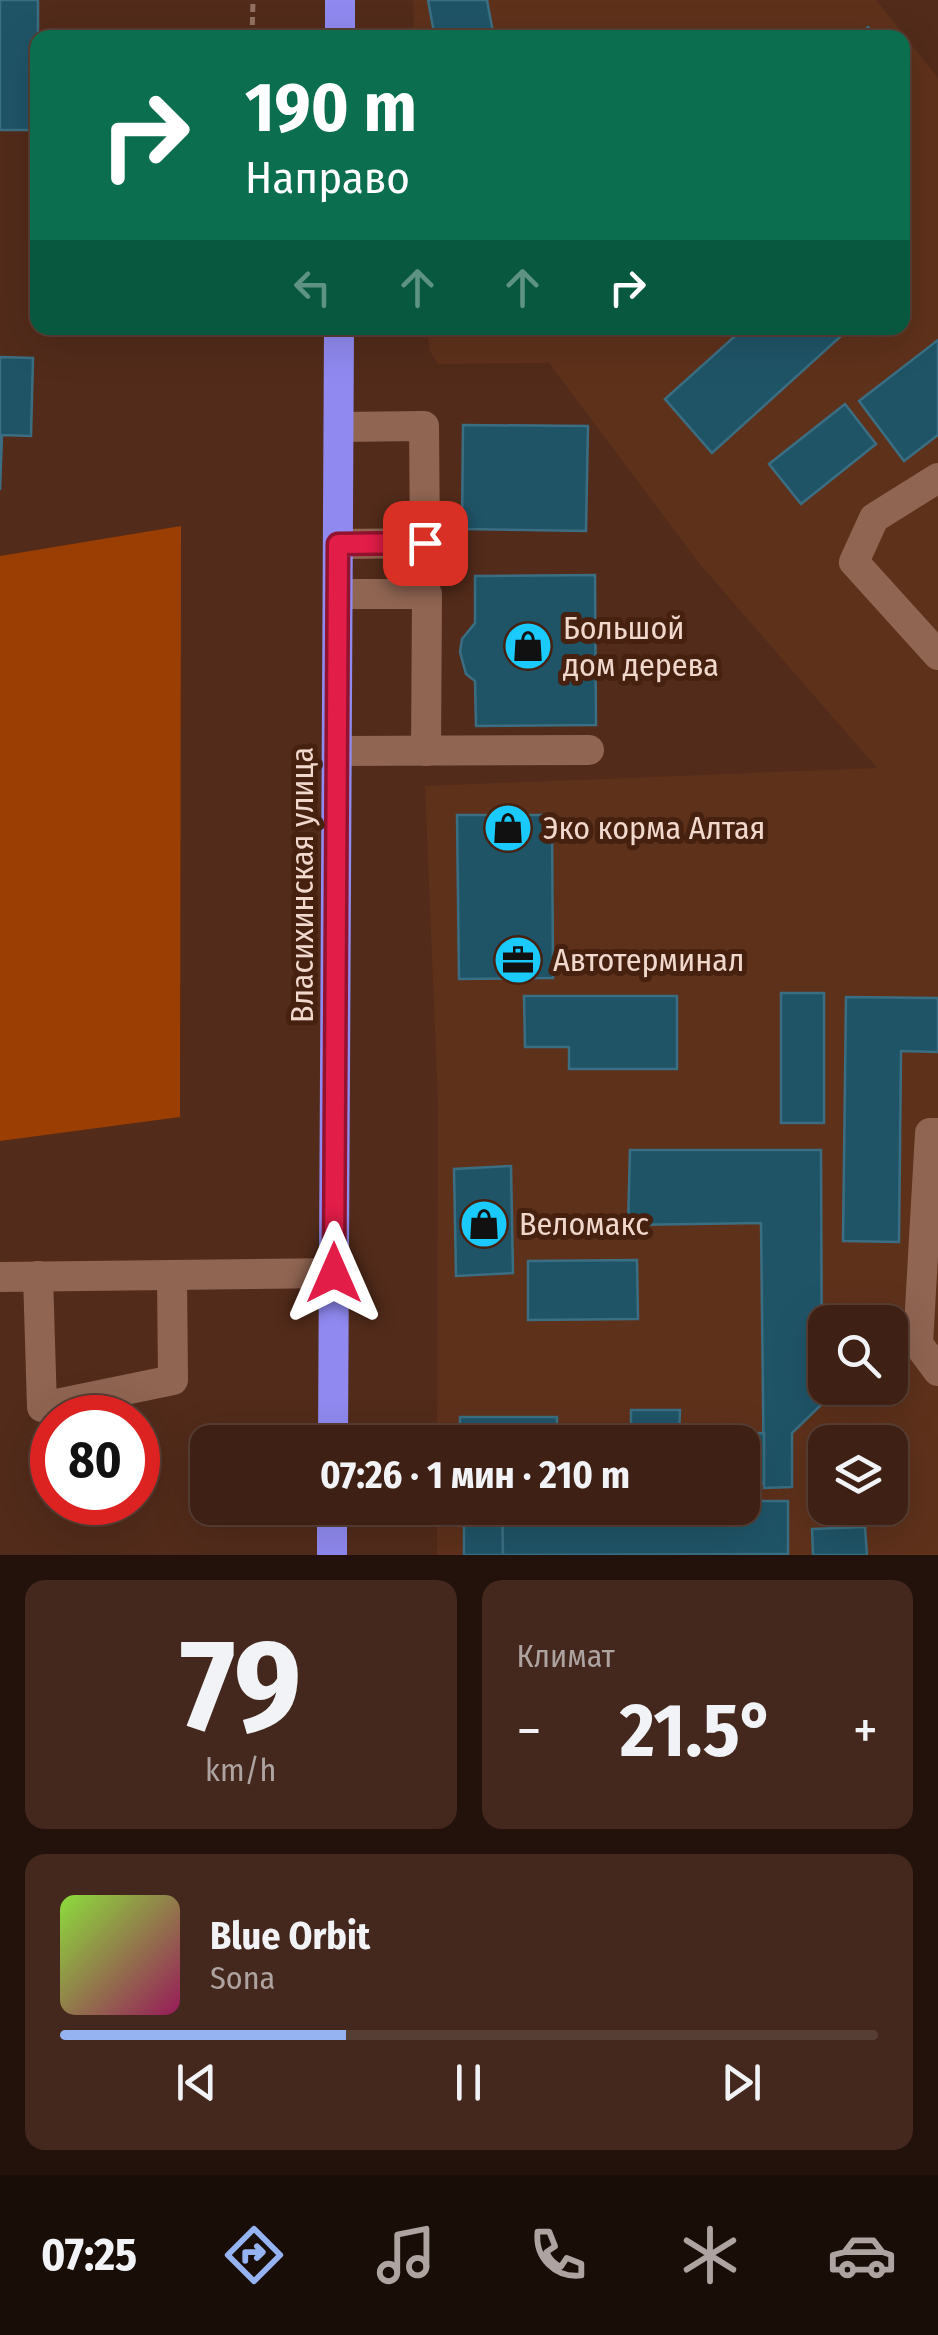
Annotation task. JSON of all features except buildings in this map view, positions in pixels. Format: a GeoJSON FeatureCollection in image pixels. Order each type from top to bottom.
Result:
{"type":"FeatureCollection","features":[{"type":"Feature","properties":{"kind":"highway"},"geometry":{"type":"LineString","coordinates":[[340,0],[340,30]]}},
{"type":"Feature","properties":{"kind":"highway","name":"Власихинская улица"},"geometry":{"type":"LineString","coordinates":[[333,1425],[339,335]]}},
{"type":"Feature","properties":{"kind":"highway"},"geometry":{"type":"LineString","coordinates":[[332,1525],[332,1555]]}},
{"type":"Feature","properties":{"kind":"lane"},"geometry":{"type":"LineString","coordinates":[[338,544],[425,543],[424,426],[339,427]]}},
{"type":"Feature","properties":{"kind":"lane"},"geometry":{"type":"LineString","coordinates":[[938,478],[874,518],[854,562],[938,654]]}},
{"type":"Feature","properties":{"kind":"lane"},"geometry":{"type":"LineString","coordinates":[[338,594],[426,594],[426,751]]}},
{"type":"Feature","properties":{"kind":"lane"},"geometry":{"type":"LineString","coordinates":[[338,751],[590,750]]}},
{"type":"Feature","properties":{"kind":"lane"},"geometry":{"type":"LineString","coordinates":[[938,1133],[930,1133],[918,1344],[938,1372]]}},
{"type":"Feature","properties":{"kind":"lane"},"geometry":{"type":"LineString","coordinates":[[0,1277],[334,1273]]}},
{"type":"Feature","properties":{"kind":"lane"},"geometry":{"type":"LineString","coordinates":[[38,1276],[42,1407],[173,1380],[172,1276]]}},
{"type":"Feature","properties":{"kind":"path"},"geometry":{"type":"LineString","coordinates":[[252,30],[253,0]]}},
{"type":"Feature","properties":{"kind":"shaded area"},"geometry":{"type":"Polygon","coordinates":[[[413,0],[876,0],[900,30],[414,30],[413,0]]]}},
{"type":"Feature","properties":{"kind":"shaded area"},"geometry":{"type":"Polygon","coordinates":[[[910,43],[938,78],[938,1555],[437,1555],[437,1525],[760,1525],[760,1425],[437,1425],[438,1103],[425,786],[877,768],[698,562],[549,363],[438,364],[429,350],[428,335],[910,335],[910,43]]]}},
{"type":"Feature","properties":{"kind":"shaded area"},"geometry":{"type":"Polygon","coordinates":[[[181,526],[180,1117],[0,1141],[0,556],[181,526]]]}},
{"type":"Feature","properties":{"kind":"place","name":"Большой дом дерева"},"geometry":{"type":"Point","coordinates":[528,646]}},
{"type":"Feature","properties":{"kind":"place","name":"Эко корма Алтая"},"geometry":{"type":"Point","coordinates":[508,828]}},
{"type":"Feature","properties":{"kind":"place","name":"Автотерминал"},"geometry":{"type":"Point","coordinates":[518,960]}},
{"type":"Feature","properties":{"kind":"place","name":"Веломакс"},"geometry":{"type":"Point","coordinates":[484,1224]}},
{"type":"Feature","properties":{"kind":"route"},"geometry":{"type":"LineString","coordinates":[[334,1273],[338,544],[425,543]]}}]}
